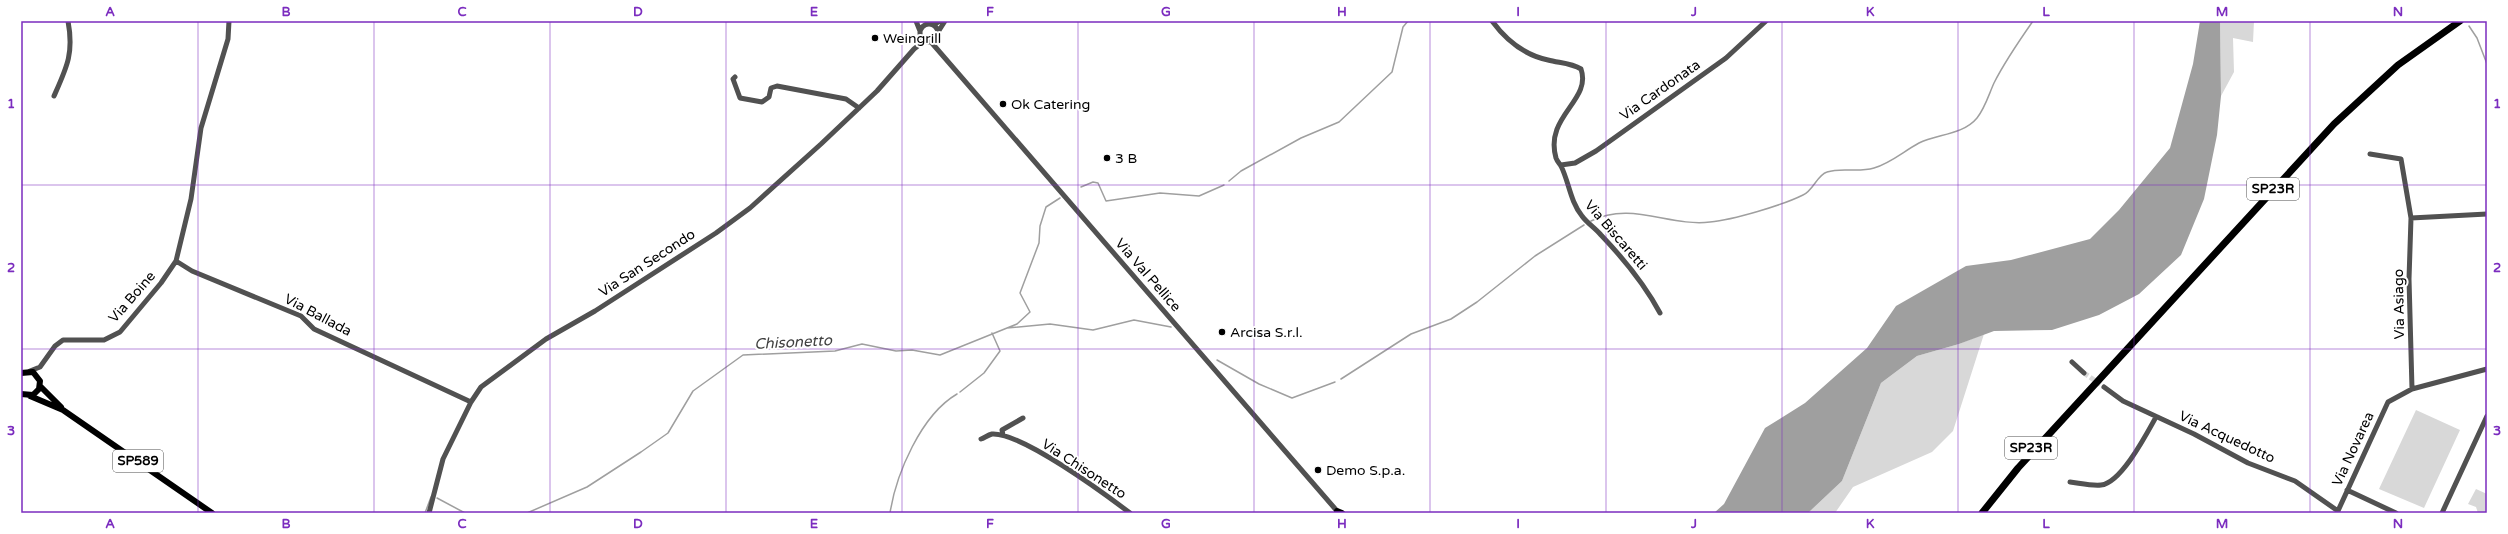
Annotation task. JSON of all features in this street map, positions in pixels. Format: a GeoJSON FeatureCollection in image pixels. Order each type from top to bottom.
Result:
{"type":"FeatureCollection","features":[{"type":"Feature","properties":{"kind":"highway","name":"SP23R"},"geometry":{"type":"LineString","coordinates":[[1982,513],[2018,468],[2090,386],[2329,122],[2393,63],[2452,21]]}},
{"type":"Feature","properties":{"kind":"highway","name":"SP23R"},"geometry":{"type":"LineString","coordinates":[[2100,375],[2334,124],[2398,65],[2460,21]]}},
{"type":"Feature","properties":{"kind":"highway","name":"SP23R"},"geometry":{"type":"LineString","coordinates":[[1977,513],[2014,466],[2090,386]]}},
{"type":"Feature","properties":{"kind":"main road"},"geometry":{"type":"LineString","coordinates":[[21,400],[26,395],[36,392],[40,386],[39,377],[30,371],[22,372]]}},
{"type":"Feature","properties":{"kind":"main road","name":"SP589"},"geometry":{"type":"LineString","coordinates":[[40,386],[63,410],[212,513]]}},
{"type":"Feature","properties":{"kind":"main road","name":"SP589"},"geometry":{"type":"LineString","coordinates":[[26,395],[63,410]]}},
{"type":"Feature","properties":{"kind":"street"},"geometry":{"type":"LineString","coordinates":[[54,96],[69,62],[71,47],[68,21]]}},
{"type":"Feature","properties":{"kind":"street","name":"Via Boine"},"geometry":{"type":"LineString","coordinates":[[39,377],[40,367],[55,346],[63,340],[104,340],[120,332],[161,284],[176,261],[192,199],[201,128],[228,39],[229,21]]}},
{"type":"Feature","properties":{"kind":"street"},"geometry":{"type":"LineString","coordinates":[[916,21],[924,41]]}},
{"type":"Feature","properties":{"kind":"street"},"geometry":{"type":"LineString","coordinates":[[914,49],[920,33],[928,23],[940,21]]}},
{"type":"Feature","properties":{"kind":"street"},"geometry":{"type":"LineString","coordinates":[[914,49],[924,41],[931,42],[938,35],[945,21]]}},
{"type":"Feature","properties":{"kind":"street","name":"Via Biscaretti"},"geometry":{"type":"LineString","coordinates":[[1492,21],[1511,42],[1533,56],[1574,64],[1581,69],[1584,78],[1582,88],[1576,100],[1559,121],[1557,129],[1556,159],[1561,165],[1575,206],[1581,216],[1601,235],[1642,284],[1660,313]]}},
{"type":"Feature","properties":{"kind":"street","name":"Via Cardonata"},"geometry":{"type":"LineString","coordinates":[[1561,165],[1575,163],[1596,151],[1726,58],[1766,21]]}},
{"type":"Feature","properties":{"kind":"street"},"geometry":{"type":"LineString","coordinates":[[928,23],[938,35],[942,54]]}},
{"type":"Feature","properties":{"kind":"street","name":"Via Val Pellice"},"geometry":{"type":"LineString","coordinates":[[931,42],[1339,512]]}},
{"type":"Feature","properties":{"kind":"street","name":"Via San Secondo"},"geometry":{"type":"LineString","coordinates":[[430,513],[443,459],[471,402],[481,387],[527,352],[716,233],[750,208],[859,108],[914,49]]}},
{"type":"Feature","properties":{"kind":"street"},"geometry":{"type":"LineString","coordinates":[[735,77],[733,79],[740,98],[751,101],[762,102],[769,97],[771,88],[777,86],[846,99],[859,108]]}},
{"type":"Feature","properties":{"kind":"street","name":"Via Asiago"},"geometry":{"type":"LineString","coordinates":[[2370,154],[2401,159],[2411,218],[2409,279],[2412,389]]}},
{"type":"Feature","properties":{"kind":"street"},"geometry":{"type":"LineString","coordinates":[[2411,218],[2487,214]]}},
{"type":"Feature","properties":{"kind":"street","name":"Via Ballada"},"geometry":{"type":"LineString","coordinates":[[176,261],[192,271],[301,316],[314,329],[471,402]]}},
{"type":"Feature","properties":{"kind":"street"},"geometry":{"type":"LineString","coordinates":[[2072,362],[2084,373]]}},
{"type":"Feature","properties":{"kind":"street"},"geometry":{"type":"LineString","coordinates":[[30,371],[40,367]]}},
{"type":"Feature","properties":{"kind":"street"},"geometry":{"type":"LineString","coordinates":[[2412,389],[2487,368]]}},
{"type":"Feature","properties":{"kind":"street","name":"Via Acquedotto"},"geometry":{"type":"LineString","coordinates":[[2104,387],[2123,401],[2194,434],[2248,463],[2295,481],[2337,512]]}},
{"type":"Feature","properties":{"kind":"street","name":"Via Novarea"},"geometry":{"type":"LineString","coordinates":[[2337,512],[2388,402],[2412,389]]}},
{"type":"Feature","properties":{"kind":"street"},"geometry":{"type":"LineString","coordinates":[[2442,513],[2487,416]]}},
{"type":"Feature","properties":{"kind":"street"},"geometry":{"type":"LineString","coordinates":[[2070,482],[2100,485],[2111,482],[2120,473],[2156,417]]}},
{"type":"Feature","properties":{"kind":"street"},"geometry":{"type":"LineString","coordinates":[[981,439],[991,434],[1003,435],[1002,430],[1023,418]]}},
{"type":"Feature","properties":{"kind":"street","name":"Via Chisonetto"},"geometry":{"type":"LineString","coordinates":[[1003,435],[1049,457],[1130,513]]}},
{"type":"Feature","properties":{"kind":"street"},"geometry":{"type":"LineString","coordinates":[[2347,490],[2396,513]]}},
{"type":"Feature","properties":{"kind":"shaded area"},"geometry":{"type":"Polygon","coordinates":[[[2200,21],[2220,21],[2221,96],[2217,135],[2204,199],[2181,255],[2139,294],[2099,315],[2052,330],[1994,331],[1959,344],[1917,356],[1881,383],[1842,481],[1808,513],[1714,513],[1724,504],[1765,428],[1805,403],[1867,348],[1896,306],[1966,266],[2011,260],[2090,239],[2119,210],[2170,148],[2193,64],[2200,21]]]}},
{"type":"Feature","properties":{"kind":"shaded area"},"geometry":{"type":"Polygon","coordinates":[[[2220,21],[2254,21],[2253,42],[2233,38],[2234,72],[2221,96],[2220,21]]]}},
{"type":"Feature","properties":{"kind":"shaded area"},"geometry":{"type":"Polygon","coordinates":[[[1984,334],[1953,431],[1932,452],[1853,487],[1835,513],[1808,513],[1842,481],[1881,383],[1917,356],[1959,344],[1984,334]]]}},
{"type":"Feature","properties":{"kind":"shaded area"},"geometry":{"type":"Polygon","coordinates":[[[2416,410],[2460,430],[2424,508],[2379,489],[2416,410]]]}},
{"type":"Feature","properties":{"kind":"shaded area"},"geometry":{"type":"Polygon","coordinates":[[[2476,489],[2487,494],[2487,513],[2478,513],[2476,507],[2468,504],[2476,489]]]}},
{"type":"Feature","properties":{"kind":"waterway"},"geometry":{"type":"LineString","coordinates":[[1229,181],[1241,171],[1301,138],[1339,122],[1392,72],[1403,27],[1408,21]]}},
{"type":"Feature","properties":{"kind":"waterway"},"geometry":{"type":"LineString","coordinates":[[1591,221],[1621,213],[1695,223],[1720,221],[1758,212],[1803,195],[1810,190],[1820,176],[1827,172],[1874,168],[1892,160],[1919,143],[1965,128],[1980,114],[2003,67],[2033,21]]}},
{"type":"Feature","properties":{"kind":"waterway"},"geometry":{"type":"LineString","coordinates":[[2469,26],[2477,38],[2487,64]]}},
{"type":"Feature","properties":{"kind":"waterway"},"geometry":{"type":"LineString","coordinates":[[1081,187],[1093,182],[1098,183],[1106,201],[1160,193],[1199,196],[1224,185]]}},
{"type":"Feature","properties":{"kind":"waterway","name":"Chisonetto"},"geometry":{"type":"LineString","coordinates":[[527,513],[587,487],[668,433],[693,391],[743,355],[835,351],[862,344],[896,351],[912,350],[940,355],[1017,324],[1030,312],[1020,293],[1039,243],[1040,226],[1046,207],[1060,198]]}},
{"type":"Feature","properties":{"kind":"waterway"},"geometry":{"type":"LineString","coordinates":[[1341,379],[1411,334],[1451,319],[1477,302],[1535,256],[1584,225]]}},
{"type":"Feature","properties":{"kind":"waterway"},"geometry":{"type":"LineString","coordinates":[[1007,328],[1050,324],[1093,330],[1134,320],[1171,327]]}},
{"type":"Feature","properties":{"kind":"waterway","name":"Chisonetto"},"geometry":{"type":"LineString","coordinates":[[960,392],[984,373],[1000,351],[992,333]]}},
{"type":"Feature","properties":{"kind":"waterway"},"geometry":{"type":"LineString","coordinates":[[1217,360],[1259,384],[1292,398],[1335,382]]}},
{"type":"Feature","properties":{"kind":"waterway","name":"Chisonetto"},"geometry":{"type":"LineString","coordinates":[[890,513],[898,481],[912,447],[932,416],[957,394]]}},
{"type":"Feature","properties":{"kind":"waterway"},"geometry":{"type":"LineString","coordinates":[[425,513],[431,497]]}},
{"type":"Feature","properties":{"kind":"waterway"},"geometry":{"type":"LineString","coordinates":[[437,498],[465,513]]}},
{"type":"Feature","properties":{"kind":"tunnel"},"geometry":{"type":"LineString","coordinates":[[2084,373],[2104,387]]}},
{"type":"Feature","properties":{"kind":"place","name":"Weingrill"},"geometry":{"type":"Point","coordinates":[875,38]}},
{"type":"Feature","properties":{"kind":"place","name":"Ok Catering"},"geometry":{"type":"Point","coordinates":[1003,104]}},
{"type":"Feature","properties":{"kind":"place","name":"3 B"},"geometry":{"type":"Point","coordinates":[1107,158]}},
{"type":"Feature","properties":{"kind":"place","name":"Arcisa S.r.l."},"geometry":{"type":"Point","coordinates":[1222,332]}},
{"type":"Feature","properties":{"kind":"place","name":"Demo S.p.a."},"geometry":{"type":"Point","coordinates":[1318,470]}}]}
